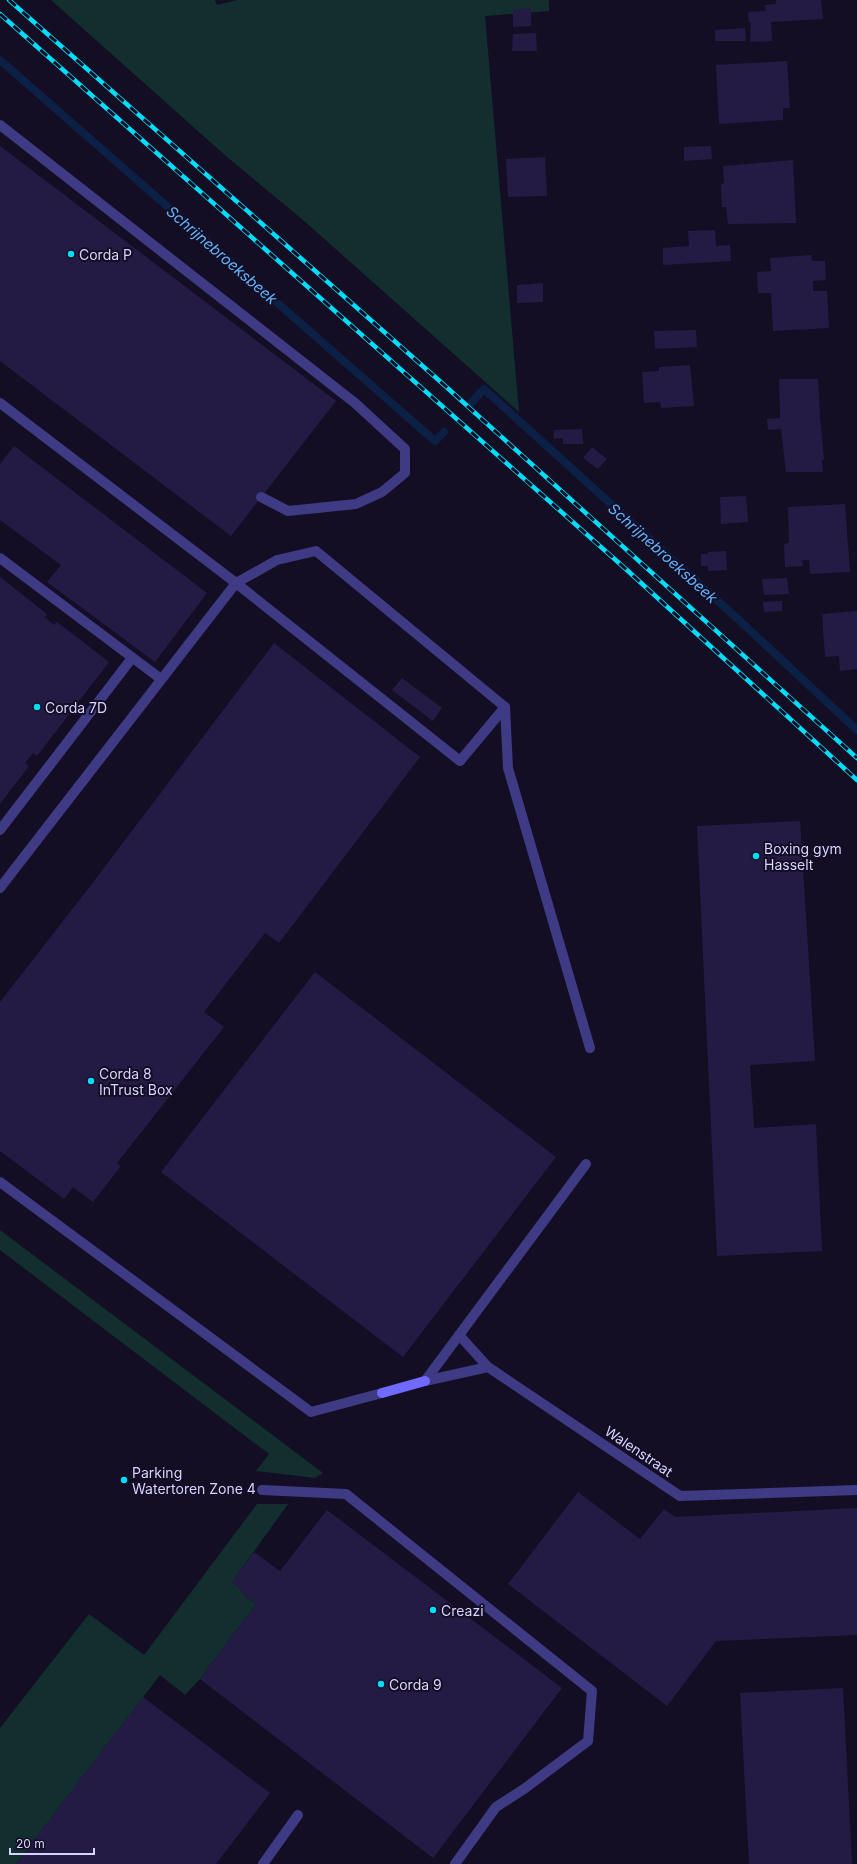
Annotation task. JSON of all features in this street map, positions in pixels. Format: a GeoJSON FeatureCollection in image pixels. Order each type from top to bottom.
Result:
{"type":"FeatureCollection","features":[{"type":"Feature","properties":{"kind":"street"},"geometry":{"type":"LineString","coordinates":[[0,125],[355,403],[405,449],[405,473],[382,492],[356,504],[288,511],[262,497]]}},
{"type":"Feature","properties":{"kind":"street"},"geometry":{"type":"LineString","coordinates":[[0,403],[236,583],[460,761],[505,707]]}},
{"type":"Feature","properties":{"kind":"street"},"geometry":{"type":"LineString","coordinates":[[0,888],[236,583],[277,560],[316,551],[505,707],[508,768],[590,1048]]}},
{"type":"Feature","properties":{"kind":"street"},"geometry":{"type":"LineString","coordinates":[[0,558],[161,679]]}},
{"type":"Feature","properties":{"kind":"street"},"geometry":{"type":"LineString","coordinates":[[0,830],[132,658]]}},
{"type":"Feature","properties":{"kind":"street"},"geometry":{"type":"LineString","coordinates":[[425,1381],[586,1164]]}},
{"type":"Feature","properties":{"kind":"street"},"geometry":{"type":"LineString","coordinates":[[0,1182],[311,1412],[425,1381],[488,1367]]}},
{"type":"Feature","properties":{"kind":"street","name":"Walenstraat"},"geometry":{"type":"LineString","coordinates":[[459,1335],[488,1367],[680,1496],[857,1490]]}},
{"type":"Feature","properties":{"kind":"street"},"geometry":{"type":"LineString","coordinates":[[262,1490],[346,1494],[592,1691],[588,1741],[524,1789],[496,1807],[455,1864]]}},
{"type":"Feature","properties":{"kind":"street"},"geometry":{"type":"LineString","coordinates":[[263,1864],[298,1816]]}},
{"type":"Feature","properties":{"kind":"green space"},"geometry":{"type":"Polygon","coordinates":[[[51,0],[215,0],[217,5],[237,0],[549,0],[549,11],[485,16],[519,412],[303,220],[227,157],[51,0]]]}},
{"type":"Feature","properties":{"kind":"green space"},"geometry":{"type":"Polygon","coordinates":[[[0,1230],[323,1473],[315,1478],[256,1471],[269,1454],[0,1250],[0,1230]]]}},
{"type":"Feature","properties":{"kind":"green space"},"geometry":{"type":"Polygon","coordinates":[[[257,1504],[288,1504],[232,1582],[243,1591],[242,1593],[256,1604],[200,1679],[185,1695],[160,1675],[16,1864],[0,1864],[0,1728],[89,1614],[144,1655],[257,1504]]]}},
{"type":"Feature","properties":{"kind":"building"},"geometry":{"type":"Polygon","coordinates":[[[776,0],[821,0],[823,19],[771,22],[772,41],[750,42],[751,22],[749,23],[748,12],[766,11],[765,5],[776,4],[776,0]]]}},
{"type":"Feature","properties":{"kind":"building"},"geometry":{"type":"Polygon","coordinates":[[[531,8],[531,26],[513,27],[513,10],[531,8]]]}},
{"type":"Feature","properties":{"kind":"building"},"geometry":{"type":"Polygon","coordinates":[[[745,28],[746,41],[715,41],[715,30],[745,28]]]}},
{"type":"Feature","properties":{"kind":"building"},"geometry":{"type":"Polygon","coordinates":[[[536,33],[537,51],[512,51],[513,34],[536,33]]]}},
{"type":"Feature","properties":{"kind":"building"},"geometry":{"type":"Polygon","coordinates":[[[787,61],[790,108],[783,108],[783,120],[719,124],[716,65],[787,61]]]}},
{"type":"Feature","properties":{"kind":"building","name":"Corda P"},"geometry":{"type":"Polygon","coordinates":[[[0,146],[336,401],[231,536],[0,361],[0,146]]]}},
{"type":"Feature","properties":{"kind":"building"},"geometry":{"type":"Polygon","coordinates":[[[711,146],[712,159],[684,161],[684,147],[711,146]]]}},
{"type":"Feature","properties":{"kind":"building"},"geometry":{"type":"Polygon","coordinates":[[[545,157],[547,196],[508,197],[506,159],[545,157]]]}},
{"type":"Feature","properties":{"kind":"building"},"geometry":{"type":"Polygon","coordinates":[[[793,160],[796,223],[728,224],[726,207],[722,207],[721,184],[724,183],[723,166],[793,160]]]}},
{"type":"Feature","properties":{"kind":"building"},"geometry":{"type":"Polygon","coordinates":[[[715,230],[716,246],[730,245],[731,261],[663,265],[663,248],[689,246],[688,231],[715,230]]]}},
{"type":"Feature","properties":{"kind":"building"},"geometry":{"type":"Polygon","coordinates":[[[811,255],[812,261],[825,261],[826,280],[813,281],[813,291],[827,291],[829,328],[773,331],[771,293],[758,293],[757,272],[771,271],[770,258],[811,255]]]}},
{"type":"Feature","properties":{"kind":"building"},"geometry":{"type":"Polygon","coordinates":[[[543,283],[543,302],[517,303],[517,285],[543,283]]]}},
{"type":"Feature","properties":{"kind":"building"},"geometry":{"type":"Polygon","coordinates":[[[696,330],[697,347],[655,349],[654,331],[696,330]]]}},
{"type":"Feature","properties":{"kind":"building"},"geometry":{"type":"Polygon","coordinates":[[[690,365],[694,406],[661,408],[660,402],[644,403],[642,372],[659,371],[659,367],[690,365]]]}},
{"type":"Feature","properties":{"kind":"building"},"geometry":{"type":"Polygon","coordinates":[[[779,379],[818,379],[824,459],[822,460],[823,472],[786,472],[781,429],[768,430],[767,419],[780,418],[779,379]]]}},
{"type":"Feature","properties":{"kind":"building"},"geometry":{"type":"Polygon","coordinates":[[[582,429],[583,444],[563,444],[563,438],[554,439],[554,430],[582,429]]]}},
{"type":"Feature","properties":{"kind":"building"},"geometry":{"type":"Polygon","coordinates":[[[14,446],[207,593],[155,662],[47,582],[61,565],[0,520],[0,464],[14,446]]]}},
{"type":"Feature","properties":{"kind":"building"},"geometry":{"type":"Polygon","coordinates":[[[592,447],[607,459],[598,469],[583,458],[592,447]]]}},
{"type":"Feature","properties":{"kind":"building"},"geometry":{"type":"Polygon","coordinates":[[[746,496],[748,522],[721,524],[720,497],[746,496]]]}},
{"type":"Feature","properties":{"kind":"building"},"geometry":{"type":"Polygon","coordinates":[[[845,504],[850,572],[810,574],[809,560],[802,560],[803,566],[785,567],[784,544],[789,543],[788,507],[845,504]]]}},
{"type":"Feature","properties":{"kind":"building"},"geometry":{"type":"Polygon","coordinates":[[[726,551],[727,570],[708,571],[708,566],[701,566],[701,554],[726,551]]]}},
{"type":"Feature","properties":{"kind":"building","name":"Corda 7D"},"geometry":{"type":"Polygon","coordinates":[[[0,577],[47,614],[45,617],[54,625],[57,622],[109,662],[37,756],[33,753],[25,763],[29,766],[0,804],[0,577]]]}},
{"type":"Feature","properties":{"kind":"building"},"geometry":{"type":"Polygon","coordinates":[[[787,578],[789,594],[764,595],[762,579],[787,578]]]}},
{"type":"Feature","properties":{"kind":"building"},"geometry":{"type":"Polygon","coordinates":[[[782,601],[782,611],[764,612],[763,602],[782,601]]]}},
{"type":"Feature","properties":{"kind":"building"},"geometry":{"type":"Polygon","coordinates":[[[857,611],[857,669],[840,671],[839,656],[825,657],[822,614],[857,611]]]}},
{"type":"Feature","properties":{"kind":"building"},"geometry":{"type":"Polygon","coordinates":[[[274,643],[420,757],[279,943],[265,933],[204,1012],[224,1027],[117,1163],[121,1166],[93,1202],[73,1187],[64,1199],[0,1151],[0,1002],[91,885],[274,643]]]}},
{"type":"Feature","properties":{"kind":"building"},"geometry":{"type":"Polygon","coordinates":[[[402,678],[442,708],[433,721],[392,690],[402,678]]]}},
{"type":"Feature","properties":{"kind":"building"},"geometry":{"type":"Polygon","coordinates":[[[800,821],[815,1061],[750,1065],[754,1128],[816,1124],[822,1251],[717,1256],[697,826],[800,821]]]}},
{"type":"Feature","properties":{"kind":"building"},"geometry":{"type":"Polygon","coordinates":[[[315,972],[556,1157],[403,1357],[161,1172],[315,972]]]}},
{"type":"Feature","properties":{"kind":"building"},"geometry":{"type":"Polygon","coordinates":[[[578,1492],[640,1539],[664,1509],[675,1517],[857,1508],[857,1635],[716,1641],[667,1706],[508,1584],[578,1492]]]}},
{"type":"Feature","properties":{"kind":"building","name":"Corda 9"},"geometry":{"type":"Polygon","coordinates":[[[327,1510],[562,1688],[433,1858],[200,1679],[256,1604],[242,1593],[243,1591],[232,1582],[254,1552],[280,1571],[327,1510]]]}},
{"type":"Feature","properties":{"kind":"building"},"geometry":{"type":"Polygon","coordinates":[[[843,1688],[852,1864],[749,1864],[740,1693],[843,1688]]]}},
{"type":"Feature","properties":{"kind":"building"},"geometry":{"type":"Polygon","coordinates":[[[143,1697],[270,1793],[216,1864],[16,1864],[143,1697]]]}},
{"type":"Feature","properties":{"kind":"waterway","name":"Schrijnebroeksbeek"},"geometry":{"type":"LineString","coordinates":[[0,60],[435,441],[444,432]]}},
{"type":"Feature","properties":{"kind":"waterway","name":"Schrijnebroeksbeek"},"geometry":{"type":"LineString","coordinates":[[469,405],[484,389],[740,621],[857,730]]}},
{"type":"Feature","properties":{"kind":"railway"},"geometry":{"type":"LineString","coordinates":[[9,0],[443,384],[857,758]]}},
{"type":"Feature","properties":{"kind":"railway"},"geometry":{"type":"LineString","coordinates":[[0,14],[628,571],[857,780]]}},
{"type":"Feature","properties":{"kind":"place","name":"Corda P"},"geometry":{"type":"Point","coordinates":[71,254]}},
{"type":"Feature","properties":{"kind":"place","name":"Corda 7D"},"geometry":{"type":"Point","coordinates":[37,707]}},
{"type":"Feature","properties":{"kind":"place","name":"Boxing gym Hasselt"},"geometry":{"type":"Point","coordinates":[756,856]}},
{"type":"Feature","properties":{"kind":"place","name":"Corda 8 InTrust Box"},"geometry":{"type":"Point","coordinates":[91,1081]}},
{"type":"Feature","properties":{"kind":"place","name":"Parking Watertoren Zone 4"},"geometry":{"type":"Point","coordinates":[124,1480]}},
{"type":"Feature","properties":{"kind":"place","name":"Creazi"},"geometry":{"type":"Point","coordinates":[433,1610]}},
{"type":"Feature","properties":{"kind":"place","name":"Corda 9"},"geometry":{"type":"Point","coordinates":[381,1684]}}]}
